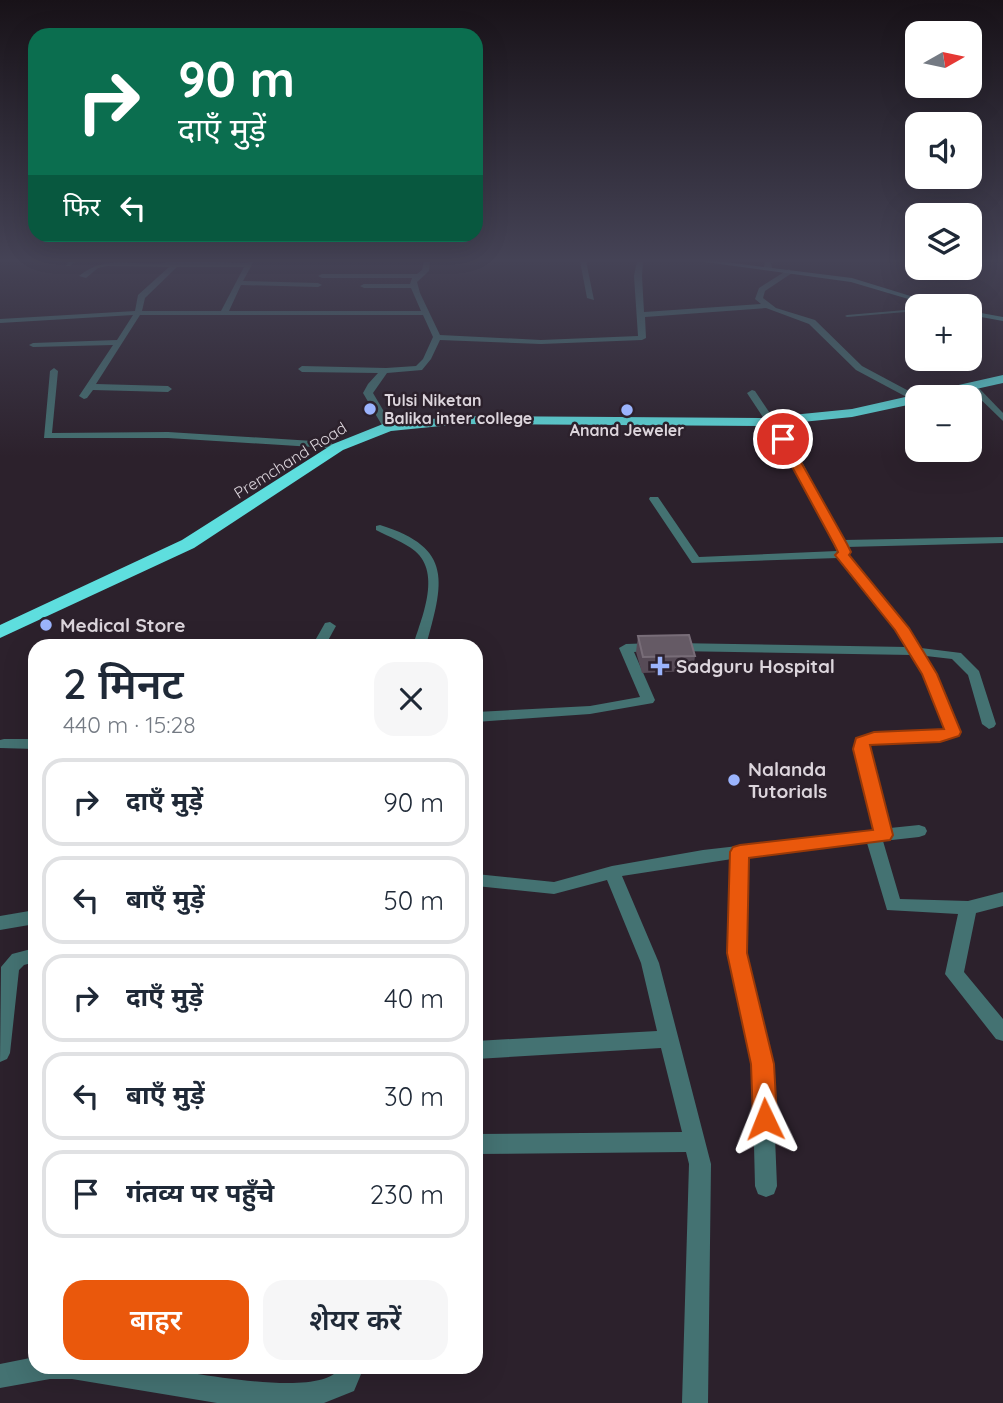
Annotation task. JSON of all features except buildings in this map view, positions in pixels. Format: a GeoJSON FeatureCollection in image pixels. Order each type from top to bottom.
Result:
{"type":"FeatureCollection","features":[{"type":"Feature","properties":{"kind":"highway"},"geometry":{"type":"LineString","coordinates":[[976,385],[1003,379]]}},
{"type":"Feature","properties":{"kind":"highway","name":"Premchand Road"},"geometry":{"type":"LineString","coordinates":[[0,625],[68,595],[196,530],[352,433],[386,425],[461,420],[768,418],[877,408],[905,402]]}},
{"type":"Feature","properties":{"kind":"highway","name":"Premchand Road"},"geometry":{"type":"LineString","coordinates":[[0,632],[188,544],[338,447],[386,425]]}},
{"type":"Feature","properties":{"kind":"street"},"geometry":{"type":"LineString","coordinates":[[129,326],[87,392],[168,388]]}},
{"type":"Feature","properties":{"kind":"street"},"geometry":{"type":"LineString","coordinates":[[302,369],[419,370],[437,337],[433,326]]}},
{"type":"Feature","properties":{"kind":"street"},"geometry":{"type":"LineString","coordinates":[[437,337],[541,342],[639,339],[643,337],[642,326]]}},
{"type":"Feature","properties":{"kind":"street"},"geometry":{"type":"LineString","coordinates":[[817,326],[859,368],[905,393]]}},
{"type":"Feature","properties":{"kind":"street"},"geometry":{"type":"LineString","coordinates":[[33,345],[119,342]]}},
{"type":"Feature","properties":{"kind":"street"},"geometry":{"type":"LineString","coordinates":[[54,371],[47,436],[168,435],[329,445]]}},
{"type":"Feature","properties":{"kind":"street"},"geometry":{"type":"LineString","coordinates":[[386,425],[368,393],[371,386],[387,371]]}},
{"type":"Feature","properties":{"kind":"street"},"geometry":{"type":"LineString","coordinates":[[752,393],[794,457],[841,550],[902,628],[930,674],[953,732],[940,736],[874,738],[862,742],[861,749],[893,905],[968,908],[1003,899]]}},
{"type":"Feature","properties":{"kind":"street"},"geometry":{"type":"LineString","coordinates":[[982,396],[1003,418]]}},
{"type":"Feature","properties":{"kind":"street"},"geometry":{"type":"LineString","coordinates":[[654,499],[696,561],[1003,540]]}},
{"type":"Feature","properties":{"kind":"street"},"geometry":{"type":"LineString","coordinates":[[380,528],[422,552],[433,570],[431,603],[421,639]]}},
{"type":"Feature","properties":{"kind":"street"},"geometry":{"type":"LineString","coordinates":[[322,639],[330,626]]}},
{"type":"Feature","properties":{"kind":"street"},"geometry":{"type":"LineString","coordinates":[[483,717],[590,710],[648,700],[626,648],[768,647],[915,651],[956,656],[974,674],[989,724]]}},
{"type":"Feature","properties":{"kind":"street"},"geometry":{"type":"LineString","coordinates":[[1,748],[28,745]]}},
{"type":"Feature","properties":{"kind":"street"},"geometry":{"type":"LineString","coordinates":[[483,881],[554,888],[612,872],[740,852],[919,831]]}},
{"type":"Feature","properties":{"kind":"street"},"geometry":{"type":"LineString","coordinates":[[740,852],[737,953],[762,1064],[766,1186]]}},
{"type":"Feature","properties":{"kind":"street"},"geometry":{"type":"LineString","coordinates":[[612,872],[650,963],[700,1164],[695,1403]]}},
{"type":"Feature","properties":{"kind":"street"},"geometry":{"type":"LineString","coordinates":[[968,908],[954,974],[1003,1033]]}},
{"type":"Feature","properties":{"kind":"street"},"geometry":{"type":"LineString","coordinates":[[0,923],[28,918]]}},
{"type":"Feature","properties":{"kind":"street"},"geometry":{"type":"LineString","coordinates":[[0,1053],[10,967],[18,959],[28,957]]}},
{"type":"Feature","properties":{"kind":"street"},"geometry":{"type":"LineString","coordinates":[[483,1051],[669,1039]]}},
{"type":"Feature","properties":{"kind":"street"},"geometry":{"type":"LineString","coordinates":[[483,1144],[695,1142]]}},
{"type":"Feature","properties":{"kind":"street"},"geometry":{"type":"LineString","coordinates":[[0,1376],[28,1371]]}},
{"type":"Feature","properties":{"kind":"street"},"geometry":{"type":"LineString","coordinates":[[115,1374],[260,1395],[329,1390],[344,1383],[348,1374]]}},
{"type":"Feature","properties":{"kind":"place","name":"Tulsi Niketan Balika inter college"},"geometry":{"type":"Point","coordinates":[370,409]}},
{"type":"Feature","properties":{"kind":"place","name":"Anand Jeweler"},"geometry":{"type":"Point","coordinates":[627,410]}},
{"type":"Feature","properties":{"kind":"place","name":"Medical Store"},"geometry":{"type":"Point","coordinates":[46,625]}},
{"type":"Feature","properties":{"kind":"place","name":"Sadguru Hospital"},"geometry":{"type":"Point","coordinates":[660,666]}},
{"type":"Feature","properties":{"kind":"place","name":"Nalanda Tutorials"},"geometry":{"type":"Point","coordinates":[734,780]}},
{"type":"Feature","properties":{"kind":"route"},"geometry":{"type":"LineString","coordinates":[[765,1119],[762,1064],[737,953],[740,852],[884,835],[861,749],[862,742],[874,738],[946,736],[953,732],[930,674],[902,628],[842,555],[844,552],[841,544],[783,439]]}}]}
